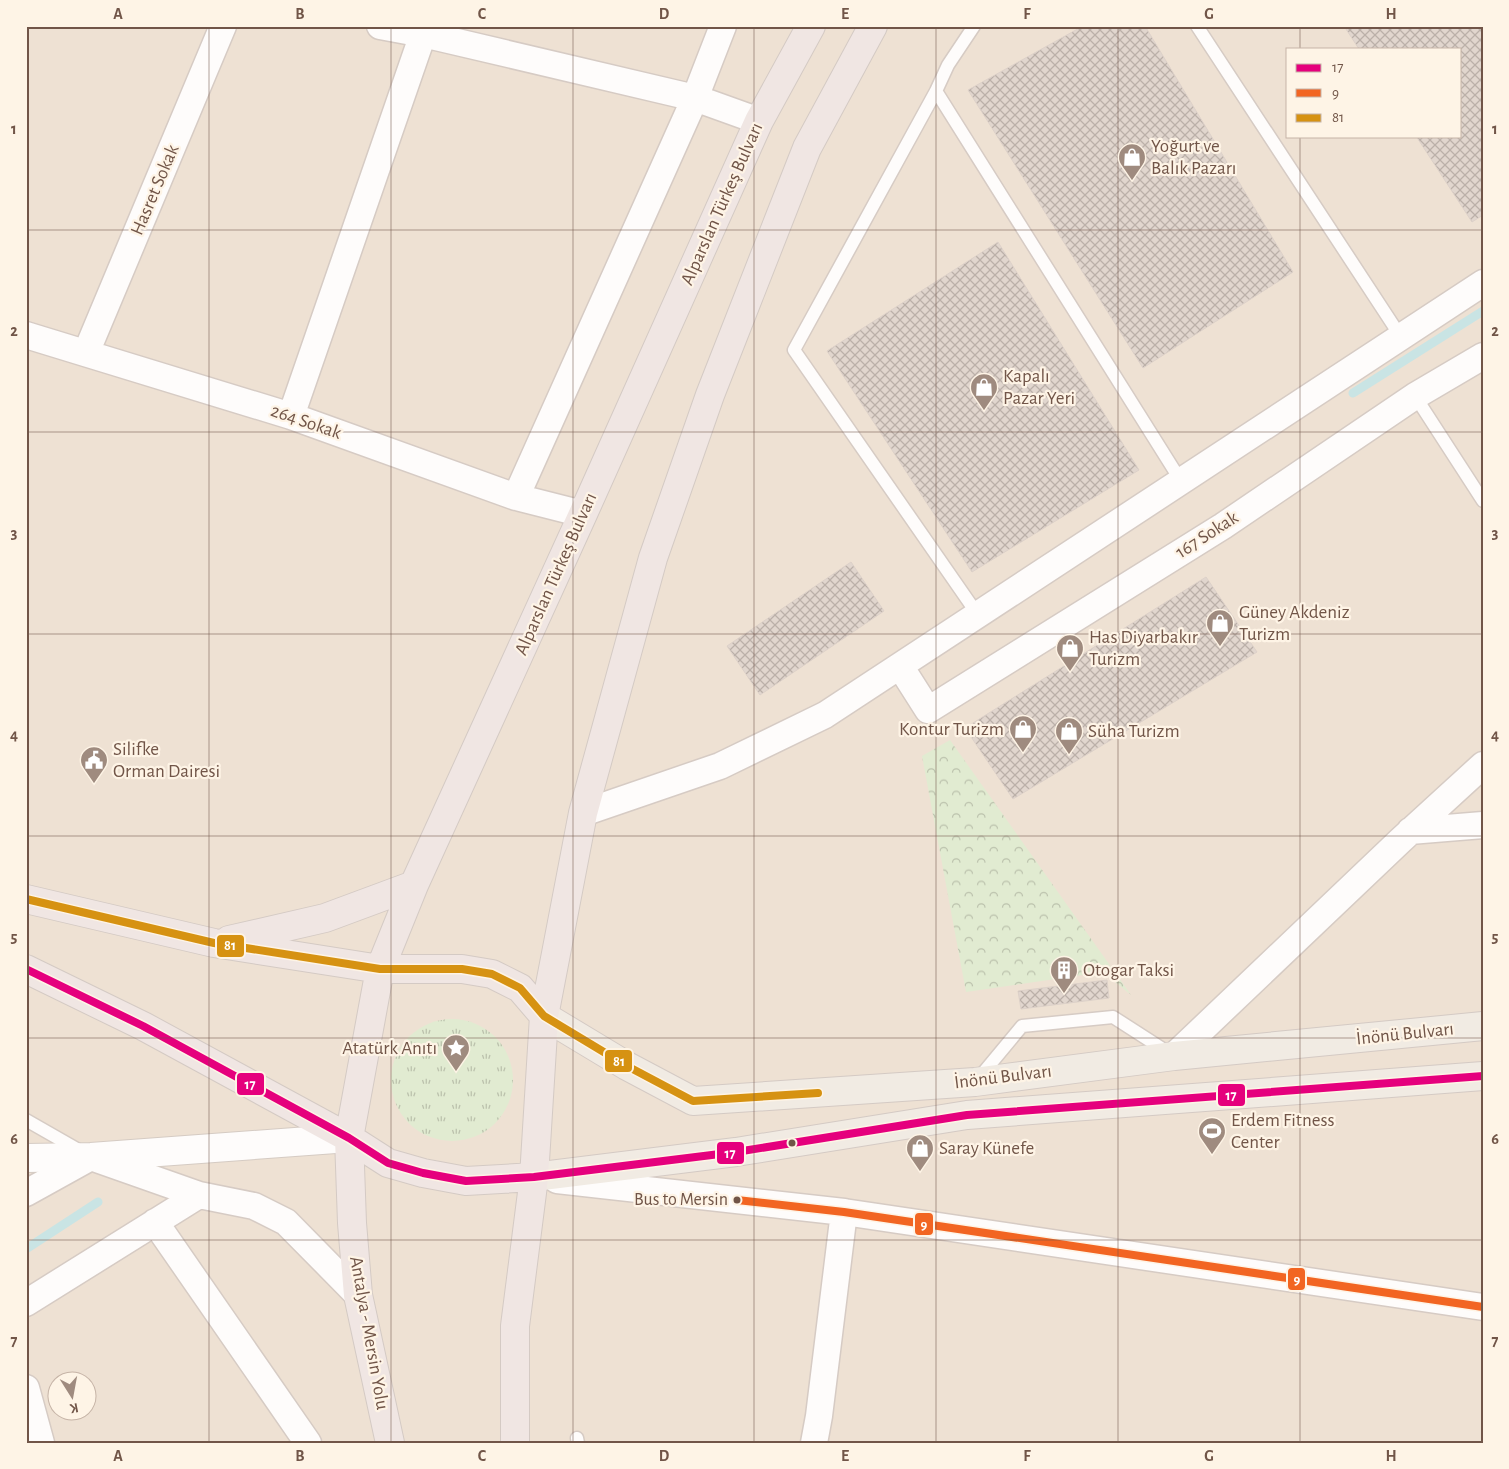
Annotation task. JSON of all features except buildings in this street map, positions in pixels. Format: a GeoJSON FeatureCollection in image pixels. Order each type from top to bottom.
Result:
{"type":"FeatureCollection","features":[{"type":"Feature","properties":{"kind":"highway","name":"Alparslan Türkeş Bulvarı"},"geometry":{"type":"LineString","coordinates":[[349,1138],[380,969],[414,885],[759,121],[810,26]]}},
{"type":"Feature","properties":{"kind":"highway"},"geometry":{"type":"LineString","coordinates":[[515,1443],[515,1326],[534,1177],[544,1016],[584,813],[654,558],[710,394],[807,148],[873,26]]}},
{"type":"Feature","properties":{"kind":"highway"},"geometry":{"type":"LineString","coordinates":[[214,943],[325,918],[414,885]]}},
{"type":"Feature","properties":{"kind":"highway"},"geometry":{"type":"LineString","coordinates":[[26,899],[214,943],[380,969],[462,969],[492,974],[520,988],[544,1016]]}},
{"type":"Feature","properties":{"kind":"highway"},"geometry":{"type":"LineString","coordinates":[[27,970],[144,1026],[349,1138],[388,1163],[466,1181],[534,1177]]}},
{"type":"Feature","properties":{"kind":"highway","name":"Antalya - Mersin Yolu"},"geometry":{"type":"LineString","coordinates":[[349,1138],[352,1223],[358,1295],[390,1443]]}},
{"type":"Feature","properties":{"kind":"main road","name":"İnönü Bulvarı"},"geometry":{"type":"LineString","coordinates":[[544,1016],[626,1066],[692,1101],[975,1082],[1174,1056],[1483,1026]]}},
{"type":"Feature","properties":{"kind":"main road","name":"İnönü Bulvarı"},"geometry":{"type":"LineString","coordinates":[[534,1177],[736,1152],[967,1115],[1483,1076]]}},
{"type":"Feature","properties":{"kind":"street","name":"Hasret Sokak"},"geometry":{"type":"LineString","coordinates":[[86,353],[223,26]]}},
{"type":"Feature","properties":{"kind":"street"},"geometry":{"type":"LineString","coordinates":[[380,26],[427,30],[695,98],[759,121]]}},
{"type":"Feature","properties":{"kind":"street"},"geometry":{"type":"LineString","coordinates":[[516,497],[695,98],[723,26]]}},
{"type":"Feature","properties":{"kind":"street"},"geometry":{"type":"LineString","coordinates":[[292,416],[427,30]]}},
{"type":"Feature","properties":{"kind":"street"},"geometry":{"type":"LineString","coordinates":[[584,813],[720,766],[826,715],[1483,283]]}},
{"type":"Feature","properties":{"kind":"street","name":"264 Sokak"},"geometry":{"type":"LineString","coordinates":[[26,335],[292,416],[516,497],[583,514]]}},
{"type":"Feature","properties":{"kind":"street","name":"167 Sokak"},"geometry":{"type":"LineString","coordinates":[[900,666],[928,710],[1223,526],[1415,396],[1483,356]]}},
{"type":"Feature","properties":{"kind":"street"},"geometry":{"type":"LineString","coordinates":[[1174,1056],[1410,831],[1483,765]]}},
{"type":"Feature","properties":{"kind":"street"},"geometry":{"type":"LineString","coordinates":[[1410,831],[1483,825]]}},
{"type":"Feature","properties":{"kind":"street"},"geometry":{"type":"LineString","coordinates":[[26,1158],[91,1157],[349,1138]]}},
{"type":"Feature","properties":{"kind":"street"},"geometry":{"type":"LineString","coordinates":[[26,1193],[91,1157],[199,1195],[254,1206],[286,1222],[358,1295]]}},
{"type":"Feature","properties":{"kind":"street"},"geometry":{"type":"LineString","coordinates":[[534,1177],[844,1212],[1483,1306]]}},
{"type":"Feature","properties":{"kind":"street"},"geometry":{"type":"LineString","coordinates":[[26,1303],[199,1195]]}},
{"type":"Feature","properties":{"kind":"street"},"geometry":{"type":"LineString","coordinates":[[814,1443],[844,1212]]}},
{"type":"Feature","properties":{"kind":"street"},"geometry":{"type":"LineString","coordinates":[[155,1222],[308,1443]]}},
{"type":"Feature","properties":{"kind":"street"},"geometry":{"type":"LineString","coordinates":[[26,1388],[41,1443]]}},
{"type":"Feature","properties":{"kind":"lane"},"geometry":{"type":"LineString","coordinates":[[974,26],[948,65],[794,350],[978,615]]}},
{"type":"Feature","properties":{"kind":"lane"},"geometry":{"type":"LineString","coordinates":[[1197,26],[1401,337]]}},
{"type":"Feature","properties":{"kind":"lane"},"geometry":{"type":"LineString","coordinates":[[936,90],[1181,481]]}},
{"type":"Feature","properties":{"kind":"lane"},"geometry":{"type":"LineString","coordinates":[[1415,396],[1483,500]]}},
{"type":"Feature","properties":{"kind":"lane"},"geometry":{"type":"LineString","coordinates":[[975,1082],[1022,1026],[1113,1017],[1174,1056]]}},
{"type":"Feature","properties":{"kind":"lane"},"geometry":{"type":"LineString","coordinates":[[26,1120],[91,1157]]}},
{"type":"Feature","properties":{"kind":"shaded area"},"geometry":{"type":"Polygon","coordinates":[[[26,26],[1483,26],[1483,1443],[26,1443],[26,26]]]}},
{"type":"Feature","properties":{"kind":"green space"},"geometry":{"type":"Polygon","coordinates":[[[950,740],[1131,995],[1103,972],[966,992],[922,756],[950,740]]]}},
{"type":"Feature","properties":{"kind":"green space"},"geometry":{"type":"Polygon","coordinates":[[[452,1019],[475,1024],[495,1037],[508,1057],[513,1080],[508,1103],[495,1123],[475,1136],[452,1141],[429,1136],[409,1123],[396,1103],[391,1080],[396,1057],[409,1037],[429,1024],[452,1019]]]}},
{"type":"Feature","properties":{"kind":"waterway"},"geometry":{"type":"LineString","coordinates":[[1353,393],[1483,311]]}},
{"type":"Feature","properties":{"kind":"waterway"},"geometry":{"type":"LineString","coordinates":[[26,1249],[98,1202]]}},
{"type":"Feature","properties":{"kind":"transit line","name":"81"},"geometry":{"type":"LineString","coordinates":[[26,899],[214,943],[380,969],[462,969],[492,974],[520,988],[544,1016],[627,1066],[693,1101],[818,1093]]}},
{"type":"Feature","properties":{"kind":"transit line","name":"17"},"geometry":{"type":"LineString","coordinates":[[26,969],[143,1026],[349,1138],[388,1163],[423,1173],[466,1181],[534,1177],[736,1152],[967,1115],[1483,1076]]}},
{"type":"Feature","properties":{"kind":"transit line","name":"9"},"geometry":{"type":"LineString","coordinates":[[737,1200],[844,1212],[1483,1307]]}},
{"type":"Feature","properties":{"kind":"place","name":"Yoğurt ve Balık Pazarı"},"geometry":{"type":"Point","coordinates":[1132,181]}},
{"type":"Feature","properties":{"kind":"place","name":"Kapalı Pazar Yeri"},"geometry":{"type":"Point","coordinates":[984,411]}},
{"type":"Feature","properties":{"kind":"place","name":"Güney Akdeniz Turizm"},"geometry":{"type":"Point","coordinates":[1220,647]}},
{"type":"Feature","properties":{"kind":"place","name":"Has Diyarbakır Turizm"},"geometry":{"type":"Point","coordinates":[1070,672]}},
{"type":"Feature","properties":{"kind":"place","name":"Kontur Turizm"},"geometry":{"type":"Point","coordinates":[1023,753]}},
{"type":"Feature","properties":{"kind":"place","name":"Süha Turizm"},"geometry":{"type":"Point","coordinates":[1069,755]}},
{"type":"Feature","properties":{"kind":"place","name":"Silifke Orman Dairesi"},"geometry":{"type":"Point","coordinates":[94,784]}},
{"type":"Feature","properties":{"kind":"place","name":"Otogar Taksi"},"geometry":{"type":"Point","coordinates":[1064,994]}},
{"type":"Feature","properties":{"kind":"place","name":"Atatürk Anıtı"},"geometry":{"type":"Point","coordinates":[456,1072]}},
{"type":"Feature","properties":{"kind":"place","name":"Erdem Fitness Center"},"geometry":{"type":"Point","coordinates":[1212,1155]}},
{"type":"Feature","properties":{"kind":"place","name":"Saray Künefe"},"geometry":{"type":"Point","coordinates":[920,1172]}},
{"type":"Feature","properties":{"kind":"place","name":"Bus to Mersin"},"geometry":{"type":"Point","coordinates":[737,1200]}}]}
